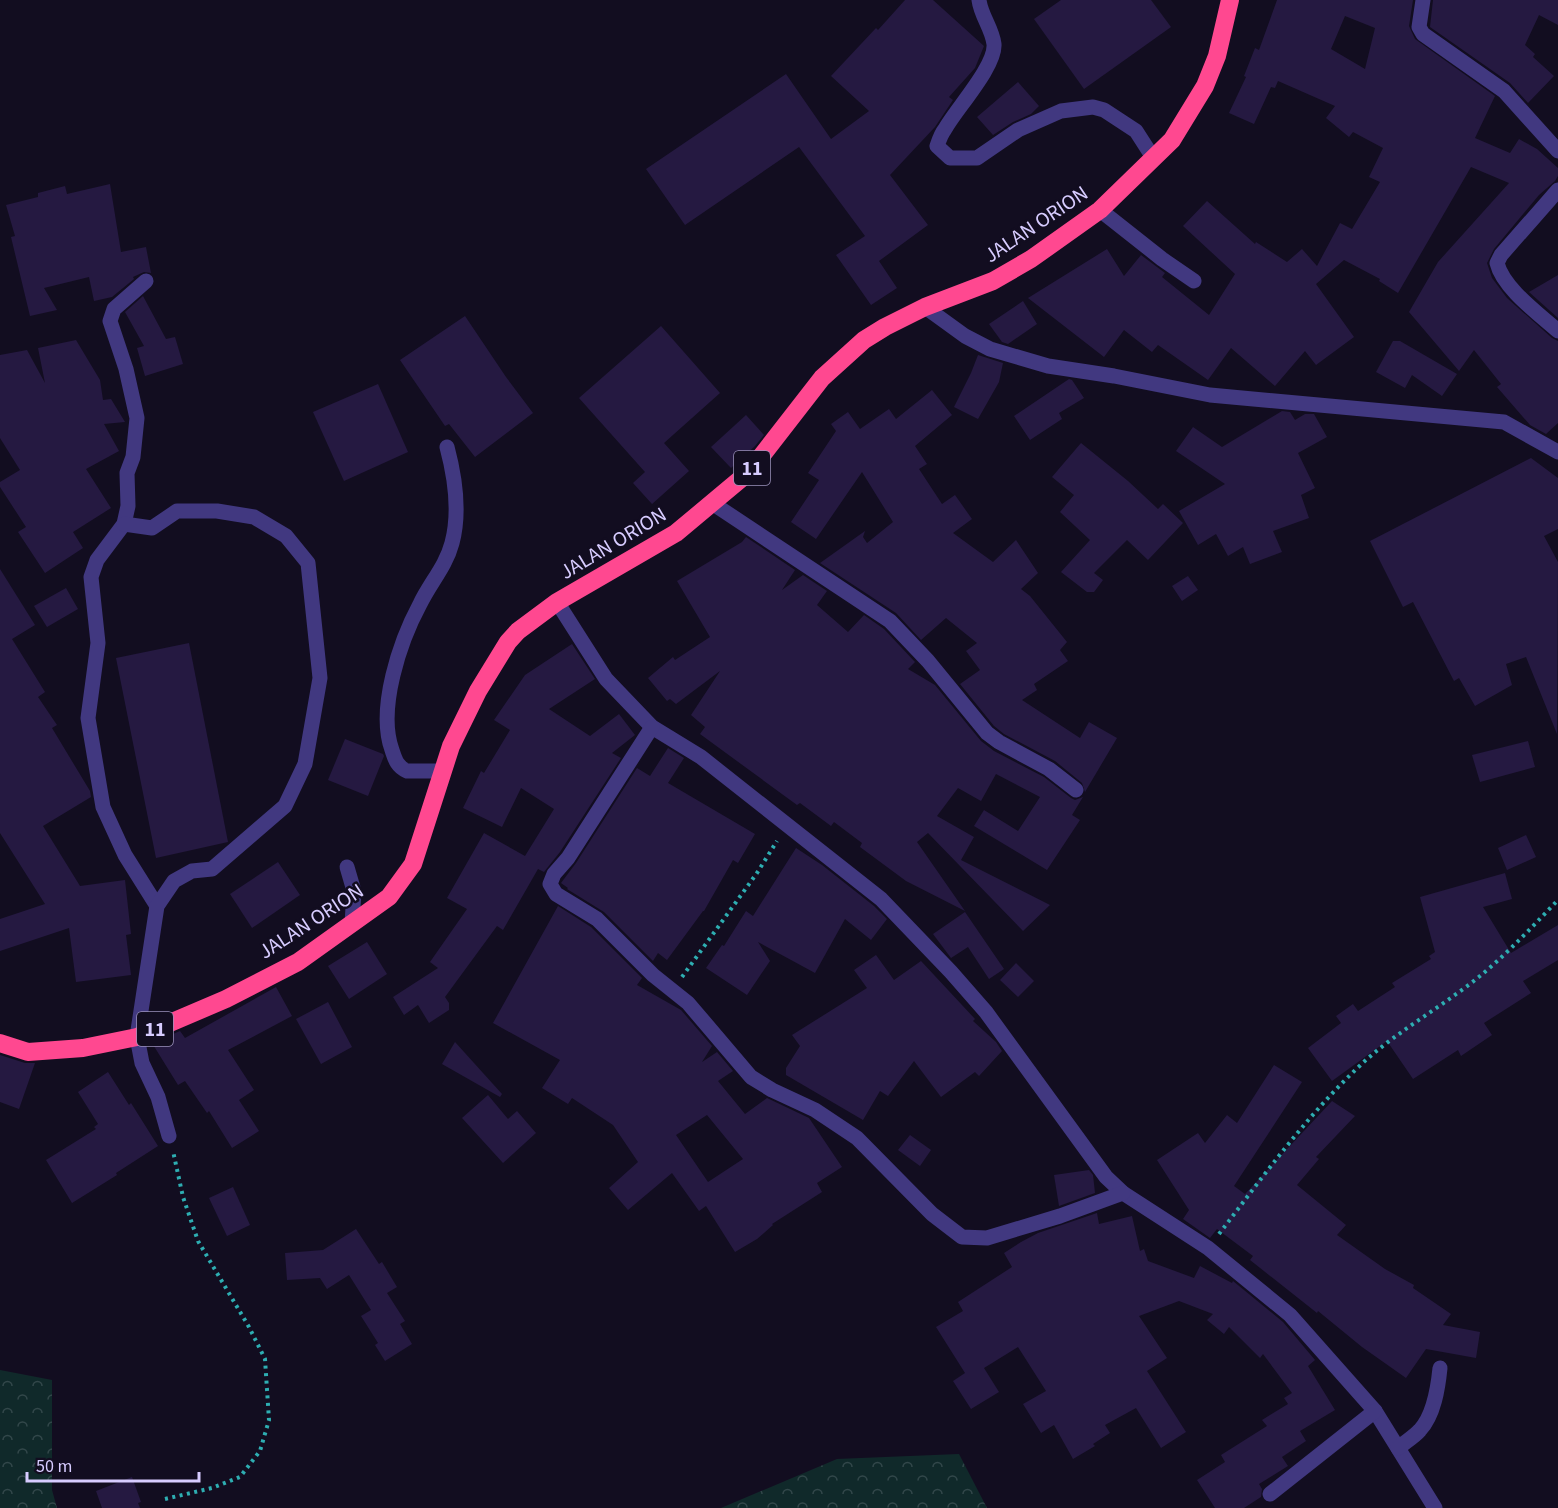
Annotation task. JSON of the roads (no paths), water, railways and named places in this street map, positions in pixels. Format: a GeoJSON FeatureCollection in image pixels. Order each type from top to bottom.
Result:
{"type":"FeatureCollection","features":[{"type":"Feature","properties":{"kind":"highway","name":"JALAN ORION"},"geometry":{"type":"LineString","coordinates":[[0,1043],[28,1052],[83,1048],[137,1037],[226,999],[298,962],[389,897],[413,864],[451,746],[498,656],[518,631],[557,602],[676,532],[749,472],[822,378],[864,340],[925,307],[993,281],[1031,258],[1100,210],[1172,140],[1205,87],[1217,56],[1230,0]]}},
{"type":"Feature","properties":{"kind":"street"},"geometry":{"type":"LineString","coordinates":[[1423,0],[1419,27],[1423,34],[1504,91],[1558,151]]}},
{"type":"Feature","properties":{"kind":"street"},"geometry":{"type":"LineString","coordinates":[[978,1],[989,25],[995,47],[987,68],[944,130],[937,146],[950,158],[977,158],[1018,130],[1053,114],[1079,107],[1093,107],[1104,110],[1136,131],[1154,159]]}},
{"type":"Feature","properties":{"kind":"street"},"geometry":{"type":"LineString","coordinates":[[1558,190],[1501,255],[1497,263],[1502,277],[1558,332]]}},
{"type":"Feature","properties":{"kind":"street"},"geometry":{"type":"LineString","coordinates":[[1100,210],[1194,281]]}},
{"type":"Feature","properties":{"kind":"street"},"geometry":{"type":"LineString","coordinates":[[146,281],[114,309],[110,321],[126,369],[137,418],[134,457],[127,472],[128,506],[124,524],[97,560],[91,577],[98,643],[88,718],[103,807],[125,855],[157,906]]}},
{"type":"Feature","properties":{"kind":"street"},"geometry":{"type":"LineString","coordinates":[[925,307],[965,336],[990,349],[1048,366],[1114,376],[1210,396],[1504,422],[1556,448]]}},
{"type":"Feature","properties":{"kind":"street"},"geometry":{"type":"LineString","coordinates":[[443,771],[402,769],[397,764],[387,731],[388,696],[405,638],[420,603],[442,567],[452,545],[456,527],[454,473],[447,447]]}},
{"type":"Feature","properties":{"kind":"street"},"geometry":{"type":"LineString","coordinates":[[712,503],[890,621],[928,661],[987,733],[1049,769],[1076,790]]}},
{"type":"Feature","properties":{"kind":"street"},"geometry":{"type":"LineString","coordinates":[[124,524],[152,528],[177,511],[218,511],[254,517],[286,536],[308,563],[320,678],[305,764],[285,806],[213,869],[192,871],[174,881],[157,906],[137,1037],[142,1063],[158,1097],[169,1136]]}},
{"type":"Feature","properties":{"kind":"street"},"geometry":{"type":"LineString","coordinates":[[557,602],[606,680],[652,727],[701,757],[881,899],[951,972],[986,1012],[1106,1177],[1123,1193],[1208,1248],[1290,1315],[1375,1411],[1434,1508]]}},
{"type":"Feature","properties":{"kind":"street"},"geometry":{"type":"LineString","coordinates":[[652,727],[567,858],[554,874],[550,884],[556,894],[597,919],[652,975],[688,1003],[751,1077],[772,1090],[815,1110],[857,1138],[932,1214],[962,1237],[987,1238],[1060,1216],[1123,1193]]}},
{"type":"Feature","properties":{"kind":"street"},"geometry":{"type":"LineString","coordinates":[[347,867],[354,891],[352,924]]}},
{"type":"Feature","properties":{"kind":"street"},"geometry":{"type":"LineString","coordinates":[[1398,1448],[1421,1429],[1433,1405],[1440,1368]]}},
{"type":"Feature","properties":{"kind":"street"},"geometry":{"type":"LineString","coordinates":[[1270,1494],[1375,1411]]}}]}
